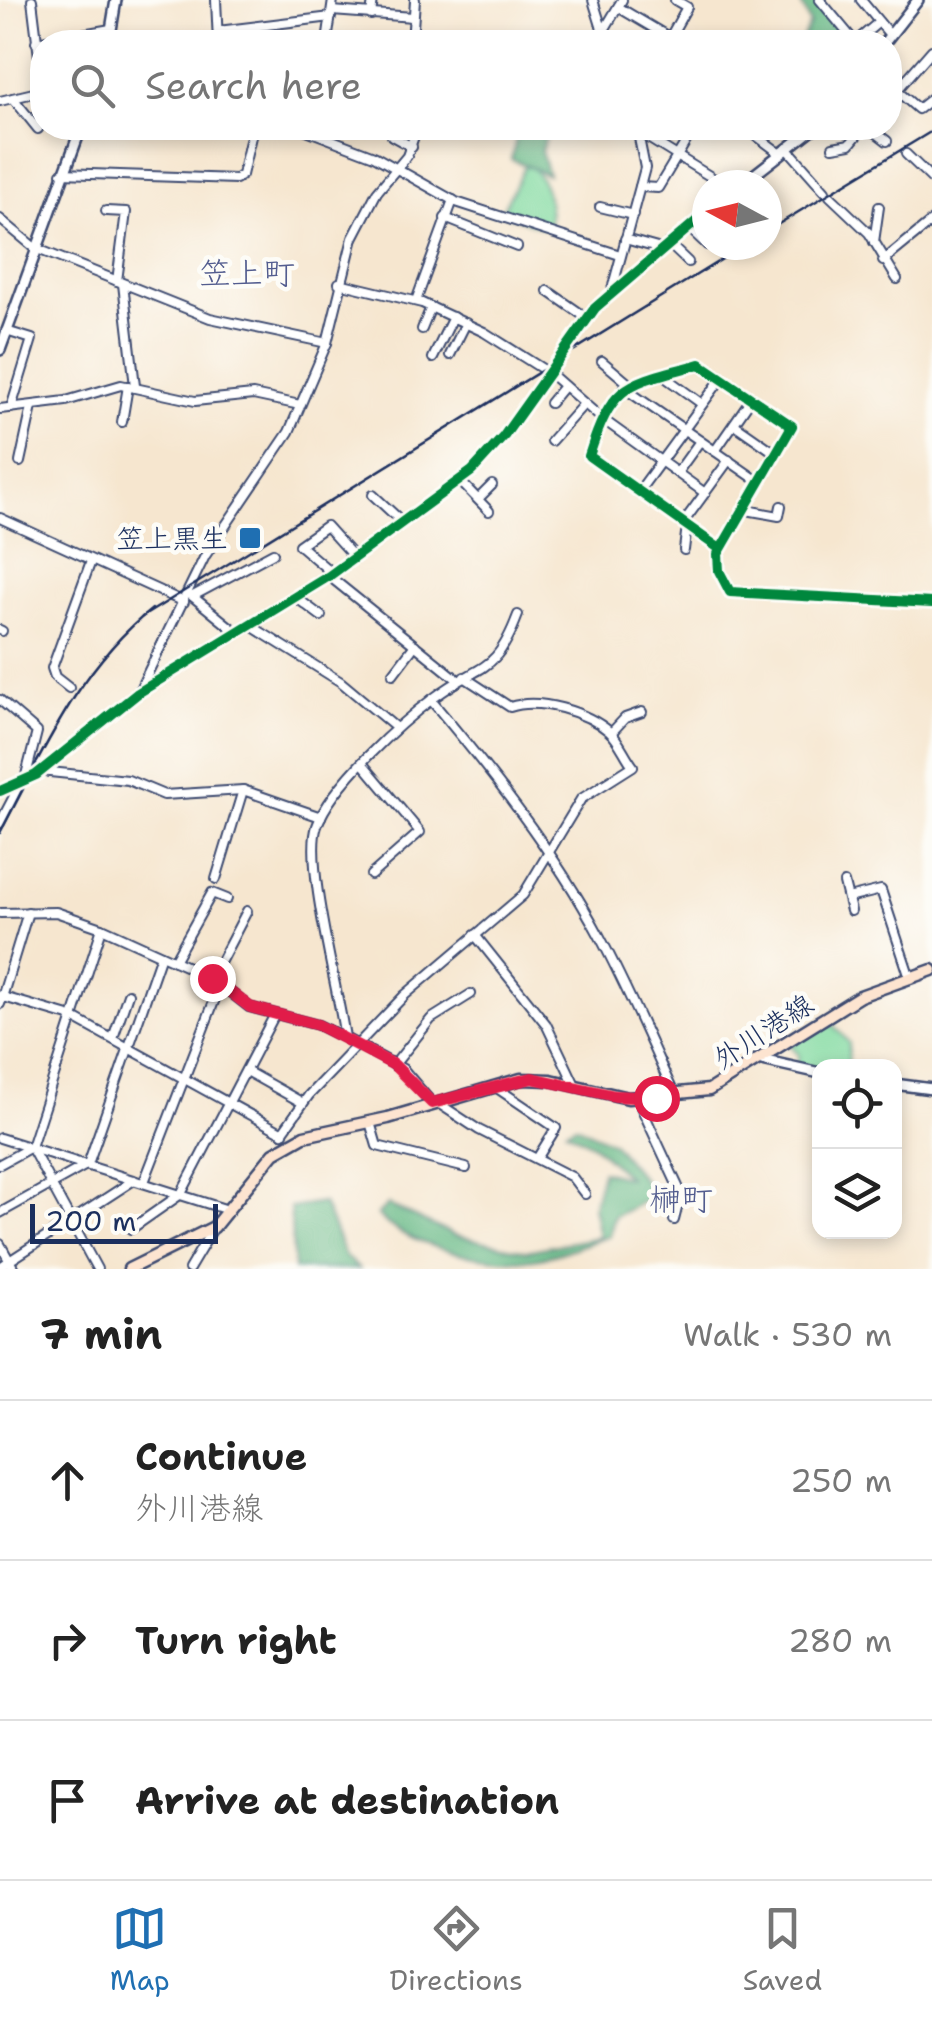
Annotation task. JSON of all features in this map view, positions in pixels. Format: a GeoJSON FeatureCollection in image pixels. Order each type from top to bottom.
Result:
{"type":"FeatureCollection","features":[{"type":"Feature","properties":{"kind":"main road","name":"外川港線"},"geometry":{"type":"LineString","coordinates":[[130,1269],[214,1228],[285,1138],[370,1122],[532,1078],[641,1098],[721,1086],[860,996],[932,970]]}},
{"type":"Feature","properties":{"kind":"street"},"geometry":{"type":"LineString","coordinates":[[32,0],[35,30]]}},
{"type":"Feature","properties":{"kind":"street"},"geometry":{"type":"LineString","coordinates":[[105,30],[111,29],[116,0]]}},
{"type":"Feature","properties":{"kind":"street"},"geometry":{"type":"LineString","coordinates":[[216,0],[218,30]]}},
{"type":"Feature","properties":{"kind":"street"},"geometry":{"type":"LineString","coordinates":[[329,30],[333,0]]}},
{"type":"Feature","properties":{"kind":"street"},"geometry":{"type":"LineString","coordinates":[[371,15],[372,0]]}},
{"type":"Feature","properties":{"kind":"street"},"geometry":{"type":"LineString","coordinates":[[412,30],[414,0]]}},
{"type":"Feature","properties":{"kind":"street"},"geometry":{"type":"LineString","coordinates":[[593,0],[603,30]]}},
{"type":"Feature","properties":{"kind":"street"},"geometry":{"type":"LineString","coordinates":[[675,0],[687,7],[676,30]]}},
{"type":"Feature","properties":{"kind":"street"},"geometry":{"type":"LineString","coordinates":[[820,0],[845,30]]}},
{"type":"Feature","properties":{"kind":"street"},"geometry":{"type":"LineString","coordinates":[[861,0],[883,30]]}},
{"type":"Feature","properties":{"kind":"street"},"geometry":{"type":"LineString","coordinates":[[892,30],[903,5],[918,0]]}},
{"type":"Feature","properties":{"kind":"street"},"geometry":{"type":"LineString","coordinates":[[610,30],[620,4],[656,30]]}},
{"type":"Feature","properties":{"kind":"street"},"geometry":{"type":"LineString","coordinates":[[225,30],[331,14],[413,17]]}},
{"type":"Feature","properties":{"kind":"street"},"geometry":{"type":"LineString","coordinates":[[869,30],[878,22]]}},
{"type":"Feature","properties":{"kind":"street"},"geometry":{"type":"LineString","coordinates":[[902,85],[930,56]]}},
{"type":"Feature","properties":{"kind":"street"},"geometry":{"type":"LineString","coordinates":[[0,101],[30,93]]}},
{"type":"Feature","properties":{"kind":"street"},"geometry":{"type":"LineString","coordinates":[[14,98],[30,119]]}},
{"type":"Feature","properties":{"kind":"street"},"geometry":{"type":"LineString","coordinates":[[902,99],[918,109],[932,98]]}},
{"type":"Feature","properties":{"kind":"street"},"geometry":{"type":"LineString","coordinates":[[0,350],[76,140]]}},
{"type":"Feature","properties":{"kind":"street"},"geometry":{"type":"LineString","coordinates":[[62,173],[236,180],[242,175],[250,140]]}},
{"type":"Feature","properties":{"kind":"street"},"geometry":{"type":"LineString","coordinates":[[335,140],[396,168],[452,200],[620,255]]}},
{"type":"Feature","properties":{"kind":"street"},"geometry":{"type":"LineString","coordinates":[[399,140],[412,147]]}},
{"type":"Feature","properties":{"kind":"street"},"geometry":{"type":"LineString","coordinates":[[138,693],[232,513],[280,448],[328,343],[339,283],[362,216],[414,140]]}},
{"type":"Feature","properties":{"kind":"street"},"geometry":{"type":"LineString","coordinates":[[610,293],[645,168],[640,140]]}},
{"type":"Feature","properties":{"kind":"street"},"geometry":{"type":"LineString","coordinates":[[655,140],[702,170]]}},
{"type":"Feature","properties":{"kind":"street"},"geometry":{"type":"LineString","coordinates":[[640,187],[658,188],[687,140]]}},
{"type":"Feature","properties":{"kind":"street"},"geometry":{"type":"LineString","coordinates":[[766,140],[784,151],[828,193],[874,243],[897,279]]}},
{"type":"Feature","properties":{"kind":"street"},"geometry":{"type":"LineString","coordinates":[[761,170],[798,140]]}},
{"type":"Feature","properties":{"kind":"street"},"geometry":{"type":"LineString","coordinates":[[833,147],[854,140]]}},
{"type":"Feature","properties":{"kind":"street"},"geometry":{"type":"LineString","coordinates":[[871,145],[880,140]]}},
{"type":"Feature","properties":{"kind":"street"},"geometry":{"type":"LineString","coordinates":[[906,154],[931,176]]}},
{"type":"Feature","properties":{"kind":"street"},"geometry":{"type":"LineString","coordinates":[[416,302],[452,200]]}},
{"type":"Feature","properties":{"kind":"street"},"geometry":{"type":"LineString","coordinates":[[600,207],[632,215]]}},
{"type":"Feature","properties":{"kind":"street"},"geometry":{"type":"LineString","coordinates":[[874,243],[878,207]]}},
{"type":"Feature","properties":{"kind":"street"},"geometry":{"type":"LineString","coordinates":[[106,211],[126,212],[120,283],[132,386],[122,422]]}},
{"type":"Feature","properties":{"kind":"street"},"geometry":{"type":"LineString","coordinates":[[445,218],[517,248]]}},
{"type":"Feature","properties":{"kind":"street"},"geometry":{"type":"LineString","coordinates":[[0,219],[34,248],[210,318],[328,343]]}},
{"type":"Feature","properties":{"kind":"street"},"geometry":{"type":"LineString","coordinates":[[883,261],[932,221]]}},
{"type":"Feature","properties":{"kind":"street"},"geometry":{"type":"LineString","coordinates":[[0,791],[40,771],[138,693],[246,623],[330,575],[488,456],[587,318],[610,293],[692,224]]}},
{"type":"Feature","properties":{"kind":"street"},"geometry":{"type":"LineString","coordinates":[[688,227],[692,231]]}},
{"type":"Feature","properties":{"kind":"street"},"geometry":{"type":"LineString","coordinates":[[625,239],[664,246],[688,262]]}},
{"type":"Feature","properties":{"kind":"street"},"geometry":{"type":"LineString","coordinates":[[339,283],[416,302],[466,323],[548,374],[601,418],[705,493]]}},
{"type":"Feature","properties":{"kind":"street"},"geometry":{"type":"LineString","coordinates":[[548,291],[587,318]]}},
{"type":"Feature","properties":{"kind":"street"},"geometry":{"type":"LineString","coordinates":[[422,329],[431,307]]}},
{"type":"Feature","properties":{"kind":"street"},"geometry":{"type":"LineString","coordinates":[[433,358],[453,317]]}},
{"type":"Feature","properties":{"kind":"street"},"geometry":{"type":"LineString","coordinates":[[450,354],[466,323]]}},
{"type":"Feature","properties":{"kind":"street"},"geometry":{"type":"LineString","coordinates":[[6,331],[32,339],[10,408]]}},
{"type":"Feature","properties":{"kind":"street"},"geometry":{"type":"LineString","coordinates":[[602,361],[626,386],[761,483]]}},
{"type":"Feature","properties":{"kind":"street"},"geometry":{"type":"LineString","coordinates":[[720,549],[589,456],[601,418],[626,386],[700,364],[792,426],[720,549],[719,571],[730,592],[932,603]]}},
{"type":"Feature","properties":{"kind":"street"},"geometry":{"type":"LineString","coordinates":[[662,375],[702,404]]}},
{"type":"Feature","properties":{"kind":"street"},"geometry":{"type":"LineString","coordinates":[[639,492],[721,379]]}},
{"type":"Feature","properties":{"kind":"street"},"geometry":{"type":"LineString","coordinates":[[0,409],[32,407],[132,386],[194,402],[253,395],[300,405]]}},
{"type":"Feature","properties":{"kind":"street"},"geometry":{"type":"LineString","coordinates":[[550,403],[564,386]]}},
{"type":"Feature","properties":{"kind":"street"},"geometry":{"type":"LineString","coordinates":[[715,451],[751,399]]}},
{"type":"Feature","properties":{"kind":"street"},"geometry":{"type":"LineString","coordinates":[[552,441],[584,404]]}},
{"type":"Feature","properties":{"kind":"street"},"geometry":{"type":"LineString","coordinates":[[20,462],[32,407]]}},
{"type":"Feature","properties":{"kind":"street"},"geometry":{"type":"LineString","coordinates":[[734,424],[777,454]]}},
{"type":"Feature","properties":{"kind":"street"},"geometry":{"type":"LineString","coordinates":[[677,473],[700,440]]}},
{"type":"Feature","properties":{"kind":"street"},"geometry":{"type":"LineString","coordinates":[[684,550],[685,524],[729,460]]}},
{"type":"Feature","properties":{"kind":"street"},"geometry":{"type":"LineString","coordinates":[[458,480],[490,512]]}},
{"type":"Feature","properties":{"kind":"street"},"geometry":{"type":"LineString","coordinates":[[478,500],[492,485]]}},
{"type":"Feature","properties":{"kind":"street"},"geometry":{"type":"LineString","coordinates":[[373,495],[400,520]]}},
{"type":"Feature","properties":{"kind":"street"},"geometry":{"type":"LineString","coordinates":[[746,510],[779,516],[781,506]]}},
{"type":"Feature","properties":{"kind":"street"},"geometry":{"type":"LineString","coordinates":[[0,518],[91,561],[188,597],[235,632]]}},
{"type":"Feature","properties":{"kind":"street"},"geometry":{"type":"LineString","coordinates":[[28,912],[1,999],[72,1017],[285,1138],[303,1103],[356,1044],[523,895],[581,799],[633,766],[611,733],[561,708],[528,703],[510,707],[461,678],[415,645],[298,544],[308,534],[326,526],[354,556]]}},
{"type":"Feature","properties":{"kind":"street"},"geometry":{"type":"LineString","coordinates":[[188,597],[274,553]]}},
{"type":"Feature","properties":{"kind":"street"},"geometry":{"type":"LineString","coordinates":[[69,688],[55,677],[52,668],[91,561]]}},
{"type":"Feature","properties":{"kind":"street"},"geometry":{"type":"LineString","coordinates":[[294,596],[321,616]]}},
{"type":"Feature","properties":{"kind":"street"},"geometry":{"type":"LineString","coordinates":[[346,1038],[314,856],[321,817],[395,728],[461,678],[494,663],[507,644],[518,614]]}},
{"type":"Feature","properties":{"kind":"street"},"geometry":{"type":"LineString","coordinates":[[246,623],[341,682],[395,728]]}},
{"type":"Feature","properties":{"kind":"street"},"geometry":{"type":"LineString","coordinates":[[393,674],[415,645]]}},
{"type":"Feature","properties":{"kind":"street"},"geometry":{"type":"LineString","coordinates":[[0,700],[37,732],[24,779],[0,824]]}},
{"type":"Feature","properties":{"kind":"street"},"geometry":{"type":"LineString","coordinates":[[431,700],[491,772],[600,936],[674,1096]]}},
{"type":"Feature","properties":{"kind":"street"},"geometry":{"type":"LineString","coordinates":[[611,733],[625,718],[642,712]]}},
{"type":"Feature","properties":{"kind":"street"},"geometry":{"type":"LineString","coordinates":[[363,764],[420,832],[372,876]]}},
{"type":"Feature","properties":{"kind":"street"},"geometry":{"type":"LineString","coordinates":[[40,771],[128,780],[164,795],[243,790],[321,817]]}},
{"type":"Feature","properties":{"kind":"street"},"geometry":{"type":"LineString","coordinates":[[216,880],[243,790]]}},
{"type":"Feature","properties":{"kind":"street"},"geometry":{"type":"LineString","coordinates":[[844,882],[852,911]]}},
{"type":"Feature","properties":{"kind":"street"},"geometry":{"type":"LineString","coordinates":[[848,898],[881,890],[910,978]]}},
{"type":"Feature","properties":{"kind":"street"},"geometry":{"type":"LineString","coordinates":[[174,960],[212,894],[227,900]]}},
{"type":"Feature","properties":{"kind":"street"},"geometry":{"type":"LineString","coordinates":[[212,978],[248,911]]}},
{"type":"Feature","properties":{"kind":"street"},"geometry":{"type":"LineString","coordinates":[[0,913],[56,912],[102,928],[212,978],[250,1007],[318,1025],[346,1038],[394,1065],[434,1103],[478,1130],[538,1156],[572,1178],[585,1194]]}},
{"type":"Feature","properties":{"kind":"street"},"geometry":{"type":"LineString","coordinates":[[97,1269],[32,1147],[102,928]]}},
{"type":"Feature","properties":{"kind":"street"},"geometry":{"type":"LineString","coordinates":[[474,935],[546,1024],[575,1085]]}},
{"type":"Feature","properties":{"kind":"street"},"geometry":{"type":"LineString","coordinates":[[0,1213],[88,1164],[161,954]]}},
{"type":"Feature","properties":{"kind":"street"},"geometry":{"type":"LineString","coordinates":[[0,1267],[12,1265],[71,1222],[139,1181],[220,986]]}},
{"type":"Feature","properties":{"kind":"street"},"geometry":{"type":"LineString","coordinates":[[113,1038],[128,994]]}},
{"type":"Feature","properties":{"kind":"street"},"geometry":{"type":"LineString","coordinates":[[394,1065],[432,1019],[471,994]]}},
{"type":"Feature","properties":{"kind":"street"},"geometry":{"type":"LineString","coordinates":[[131,1228],[180,1194],[275,1014]]}},
{"type":"Feature","properties":{"kind":"street"},"geometry":{"type":"LineString","coordinates":[[762,1060],[812,1071]]}},
{"type":"Feature","properties":{"kind":"street"},"geometry":{"type":"LineString","coordinates":[[246,1070],[303,1103]]}},
{"type":"Feature","properties":{"kind":"street"},"geometry":{"type":"LineString","coordinates":[[902,1085],[932,1089]]}},
{"type":"Feature","properties":{"kind":"street"},"geometry":{"type":"LineString","coordinates":[[494,1086],[556,1128],[538,1156]]}},
{"type":"Feature","properties":{"kind":"street"},"geometry":{"type":"LineString","coordinates":[[641,1098],[681,1194],[674,1220]]}},
{"type":"Feature","properties":{"kind":"street"},"geometry":{"type":"LineString","coordinates":[[370,1122],[377,1146],[466,1168]]}},
{"type":"Feature","properties":{"kind":"street"},"geometry":{"type":"LineString","coordinates":[[0,1138],[228,1210]]}},
{"type":"Feature","properties":{"kind":"street"},"geometry":{"type":"LineString","coordinates":[[0,1164],[32,1147]]}},
{"type":"Feature","properties":{"kind":"street"},"geometry":{"type":"LineString","coordinates":[[190,1269],[214,1228]]}},
{"type":"Feature","properties":{"kind":"street"},"geometry":{"type":"LineString","coordinates":[[0,1244],[12,1265]]}},
{"type":"Feature","properties":{"kind":"green space"},"geometry":{"type":"Polygon","coordinates":[[[800,0],[817,0],[841,30],[807,30],[810,24],[800,0]]]}},
{"type":"Feature","properties":{"kind":"green space"},"geometry":{"type":"Polygon","coordinates":[[[516,140],[545,140],[541,151],[548,175],[511,159],[516,140]]]}},
{"type":"Feature","properties":{"kind":"green space"},"geometry":{"type":"Polygon","coordinates":[[[524,167],[532,167],[545,188],[548,229],[501,213],[524,167]]]}},
{"type":"Feature","properties":{"kind":"green space"},"geometry":{"type":"Polygon","coordinates":[[[828,1019],[849,1043],[848,1059],[812,1059],[812,1068],[796,1065],[799,1055],[790,1045],[828,1019]]]}},
{"type":"Feature","properties":{"kind":"green space"},"geometry":{"type":"Polygon","coordinates":[[[576,1125],[613,1143],[651,1189],[652,1197],[614,1217],[610,1236],[540,1258],[500,1259],[423,1243],[377,1215],[388,1205],[454,1235],[526,1251],[599,1237],[593,1206],[602,1171],[629,1178],[593,1145],[566,1130],[576,1125]]]}},
{"type":"Feature","properties":{"kind":"green space"},"geometry":{"type":"Polygon","coordinates":[[[323,1203],[345,1256],[359,1269],[294,1269],[290,1208],[323,1203]]]}},
{"type":"Feature","properties":{"kind":"railway"},"geometry":{"type":"LineString","coordinates":[[782,222],[932,131]]}},
{"type":"Feature","properties":{"kind":"railway"},"geometry":{"type":"LineString","coordinates":[[142,617],[721,260]]}},
{"type":"Feature","properties":{"kind":"railway"},"geometry":{"type":"LineString","coordinates":[[0,833],[83,684],[152,609]]}},
{"type":"Feature","properties":{"kind":"cycle path"},"geometry":{"type":"LineString","coordinates":[[0,791],[36,775],[138,693],[329,576],[472,471],[504,436],[595,308],[692,225]]}},
{"type":"Feature","properties":{"kind":"cycle path"},"geometry":{"type":"LineString","coordinates":[[720,549],[589,456],[606,412],[627,389],[700,364],[792,426],[718,554],[719,571],[730,592],[932,603]]}},
{"type":"Feature","properties":{"kind":"place","name":"笠上黒生"},"geometry":{"type":"Point","coordinates":[250,538]}},
{"type":"Feature","properties":{"kind":"district","name":"笠上町"},"geometry":{"type":"Point","coordinates":[247,273]}},
{"type":"Feature","properties":{"kind":"district","name":"榊町"},"geometry":{"type":"Point","coordinates":[681,1199]}},
{"type":"Feature","properties":{"kind":"route"},"geometry":{"type":"LineString","coordinates":[[212,978],[250,1007],[318,1025],[394,1065],[432,1103],[532,1078],[615,1096],[656,1098]]}}]}
